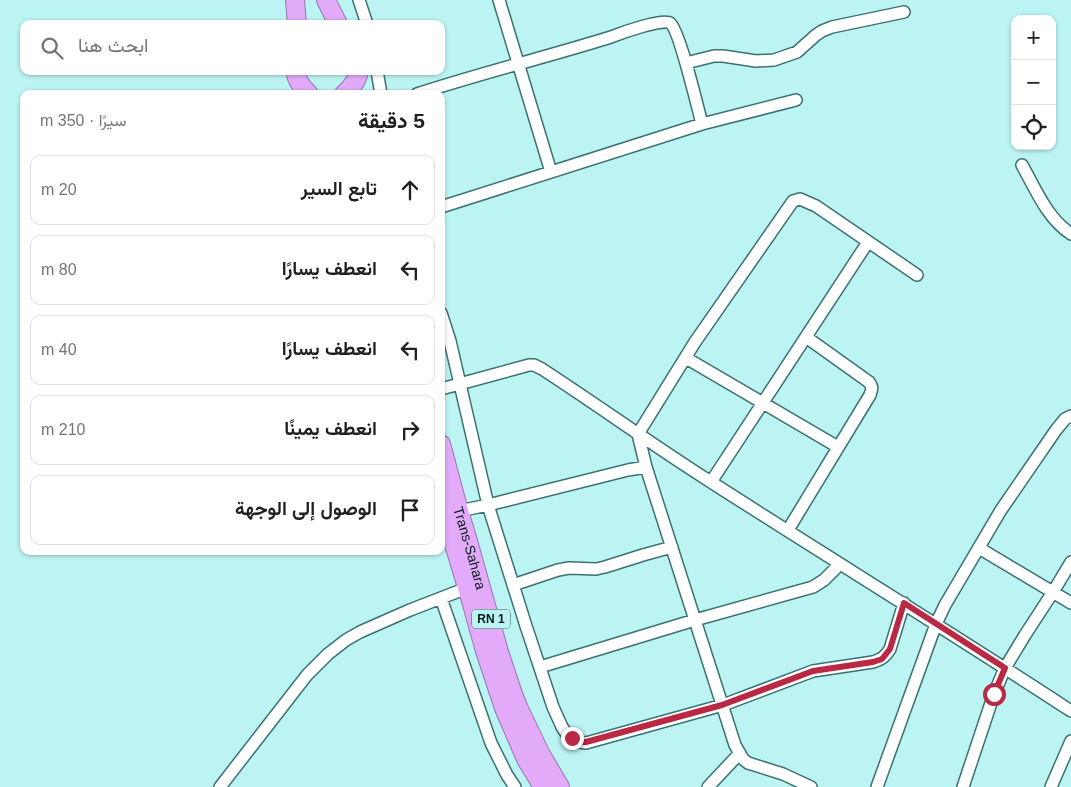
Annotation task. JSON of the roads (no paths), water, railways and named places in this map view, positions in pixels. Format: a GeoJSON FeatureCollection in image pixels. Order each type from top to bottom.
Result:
{"type":"FeatureCollection","features":[{"type":"Feature","properties":{"kind":"highway"},"geometry":{"type":"LineString","coordinates":[[295,0],[297,20]]}},
{"type":"Feature","properties":{"kind":"highway"},"geometry":{"type":"LineString","coordinates":[[326,0],[336,20]]}},
{"type":"Feature","properties":{"kind":"highway"},"geometry":{"type":"LineString","coordinates":[[296,75],[296,79],[304,90]]}},
{"type":"Feature","properties":{"kind":"highway"},"geometry":{"type":"LineString","coordinates":[[349,90],[359,81]]}},
{"type":"Feature","properties":{"kind":"highway","name":"Trans-Sahara"},"geometry":{"type":"LineString","coordinates":[[445,459],[513,694],[540,753],[560,787]]}},
{"type":"Feature","properties":{"kind":"highway","name":"Trans-Sahara"},"geometry":{"type":"LineString","coordinates":[[445,514],[485,651],[504,708],[526,759],[543,787]]}},
{"type":"Feature","properties":{"kind":"street"},"geometry":{"type":"LineString","coordinates":[[359,0],[366,20]]}},
{"type":"Feature","properties":{"kind":"street"},"geometry":{"type":"LineString","coordinates":[[499,0],[551,172]]}},
{"type":"Feature","properties":{"kind":"street"},"geometry":{"type":"LineString","coordinates":[[686,63],[714,56],[756,61],[774,60],[797,52],[816,35],[832,27],[904,12]]}},
{"type":"Feature","properties":{"kind":"street"},"geometry":{"type":"LineString","coordinates":[[431,90],[666,21],[673,26],[686,63],[702,124]]}},
{"type":"Feature","properties":{"kind":"street"},"geometry":{"type":"LineString","coordinates":[[378,75],[380,90]]}},
{"type":"Feature","properties":{"kind":"street"},"geometry":{"type":"LineString","coordinates":[[445,206],[702,124],[796,100]]}},
{"type":"Feature","properties":{"kind":"street"},"geometry":{"type":"LineString","coordinates":[[1022,165],[1050,216],[1071,234]]}},
{"type":"Feature","properties":{"kind":"street"},"geometry":{"type":"LineString","coordinates":[[811,787],[792,778],[748,763],[739,754],[646,467],[638,434],[729,293],[793,201],[800,199],[816,206],[917,275]]}},
{"type":"Feature","properties":{"kind":"street"},"geometry":{"type":"LineString","coordinates":[[711,482],[868,242]]}},
{"type":"Feature","properties":{"kind":"street"},"geometry":{"type":"LineString","coordinates":[[445,325],[488,505],[513,585],[562,727],[566,733],[579,742],[586,742],[722,705],[813,671],[882,659],[890,649],[904,603]]}},
{"type":"Feature","properties":{"kind":"street"},"geometry":{"type":"LineString","coordinates":[[788,530],[872,390],[869,382],[806,337]]}},
{"type":"Feature","properties":{"kind":"street"},"geometry":{"type":"LineString","coordinates":[[686,358],[838,447]]}},
{"type":"Feature","properties":{"kind":"street"},"geometry":{"type":"LineString","coordinates":[[445,388],[529,365],[542,369],[711,482],[1071,711]]}},
{"type":"Feature","properties":{"kind":"street"},"geometry":{"type":"LineString","coordinates":[[877,787],[936,624],[945,605],[1002,510],[1056,430],[1065,419],[1071,416]]}},
{"type":"Feature","properties":{"kind":"street"},"geometry":{"type":"LineString","coordinates":[[459,511],[646,467]]}},
{"type":"Feature","properties":{"kind":"street"},"geometry":{"type":"LineString","coordinates":[[513,585],[558,570],[596,569],[672,548]]}},
{"type":"Feature","properties":{"kind":"street"},"geometry":{"type":"LineString","coordinates":[[979,548],[1071,603]]}},
{"type":"Feature","properties":{"kind":"street"},"geometry":{"type":"LineString","coordinates":[[963,787],[997,686],[1005,668],[1071,562]]}},
{"type":"Feature","properties":{"kind":"street"},"geometry":{"type":"LineString","coordinates":[[540,667],[695,620],[813,587],[824,580],[840,564]]}},
{"type":"Feature","properties":{"kind":"street"},"geometry":{"type":"LineString","coordinates":[[220,787],[307,675],[328,654],[360,632],[467,588]]}},
{"type":"Feature","properties":{"kind":"street"},"geometry":{"type":"LineString","coordinates":[[441,598],[491,743],[515,787]]}},
{"type":"Feature","properties":{"kind":"street"},"geometry":{"type":"LineString","coordinates":[[1051,787],[1071,741]]}},
{"type":"Feature","properties":{"kind":"street"},"geometry":{"type":"LineString","coordinates":[[708,787],[739,754]]}}]}
